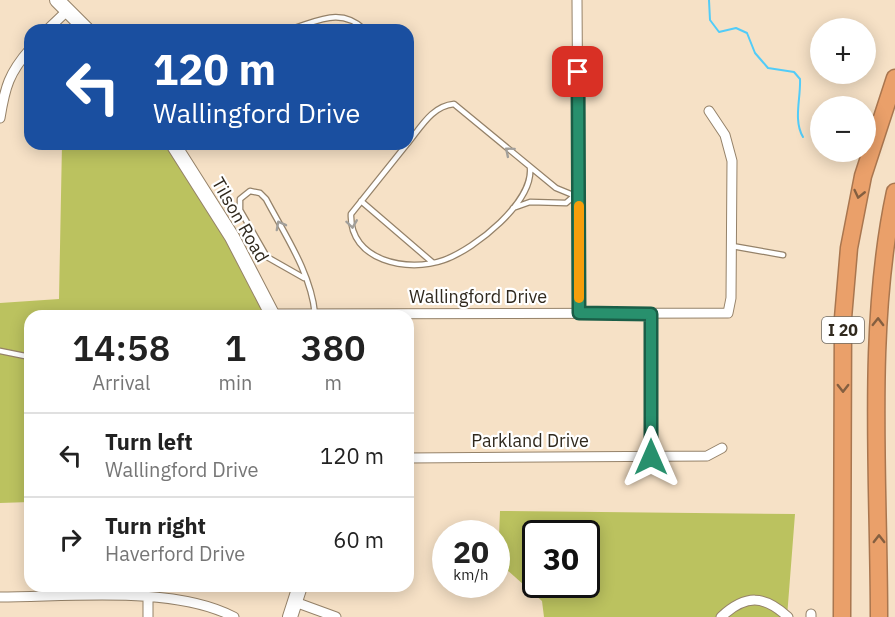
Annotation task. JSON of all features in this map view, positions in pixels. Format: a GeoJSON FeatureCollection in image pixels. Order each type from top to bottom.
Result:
{"type":"FeatureCollection","features":[{"type":"Feature","properties":{"kind":"highway","name":"I 20"},"geometry":{"type":"LineString","coordinates":[[842,617],[843,318],[848,258],[863,176],[895,78]]}},
{"type":"Feature","properties":{"kind":"highway","name":"I 20"},"geometry":{"type":"LineString","coordinates":[[880,617],[878,311],[888,225],[895,192]]}},
{"type":"Feature","properties":{"kind":"highway"},"geometry":{"type":"LineString","coordinates":[[836,617],[842,588]]}},
{"type":"Feature","properties":{"kind":"street"},"geometry":{"type":"LineString","coordinates":[[57,0],[81,24]]}},
{"type":"Feature","properties":{"kind":"street"},"geometry":{"type":"LineString","coordinates":[[577,0],[576,197],[579,313]]}},
{"type":"Feature","properties":{"kind":"street"},"geometry":{"type":"LineString","coordinates":[[53,24],[68,10]]}},
{"type":"Feature","properties":{"kind":"street"},"geometry":{"type":"LineString","coordinates":[[0,118],[5,87],[14,67],[24,56]]}},
{"type":"Feature","properties":{"kind":"street","name":"Wallingford Drive"},"geometry":{"type":"LineString","coordinates":[[414,314],[728,313],[732,246],[730,150],[725,135],[709,111]]}},
{"type":"Feature","properties":{"kind":"street","name":"Tilson Road"},"geometry":{"type":"LineString","coordinates":[[177,150],[232,237],[270,310]]}},
{"type":"Feature","properties":{"kind":"street"},"geometry":{"type":"LineString","coordinates":[[651,314],[651,457]]}},
{"type":"Feature","properties":{"kind":"street","name":"Parkland Drive"},"geometry":{"type":"LineString","coordinates":[[414,458],[707,456],[722,448]]}},
{"type":"Feature","properties":{"kind":"street"},"geometry":{"type":"LineString","coordinates":[[290,617],[298,592]]}},
{"type":"Feature","properties":{"kind":"street"},"geometry":{"type":"LineString","coordinates":[[0,597],[148,597],[189,600],[218,609],[234,617]]}},
{"type":"Feature","properties":{"kind":"street"},"geometry":{"type":"LineString","coordinates":[[148,597],[148,617]]}},
{"type":"Feature","properties":{"kind":"street"},"geometry":{"type":"LineString","coordinates":[[722,617],[732,607],[749,599],[773,603],[788,617]]}},
{"type":"Feature","properties":{"kind":"street"},"geometry":{"type":"LineString","coordinates":[[295,602],[336,617]]}},
{"type":"Feature","properties":{"kind":"lane"},"geometry":{"type":"LineString","coordinates":[[308,24],[331,17],[346,17],[356,24]]}},
{"type":"Feature","properties":{"kind":"lane"},"geometry":{"type":"LineString","coordinates":[[414,135],[442,105],[454,104],[556,188],[576,197]]}},
{"type":"Feature","properties":{"kind":"lane"},"geometry":{"type":"LineString","coordinates":[[401,150],[351,214],[350,227],[356,240],[367,252],[381,260],[399,265],[444,260],[473,245],[495,228],[528,188],[531,178],[530,167]]}},
{"type":"Feature","properties":{"kind":"lane"},"geometry":{"type":"LineString","coordinates":[[304,278],[267,257],[240,210],[240,199],[250,191],[260,193],[266,199],[299,261],[304,278],[313,293],[315,310]]}},
{"type":"Feature","properties":{"kind":"lane"},"geometry":{"type":"LineString","coordinates":[[513,208],[530,202],[566,203],[576,197]]}},
{"type":"Feature","properties":{"kind":"lane"},"geometry":{"type":"LineString","coordinates":[[361,201],[432,263]]}},
{"type":"Feature","properties":{"kind":"lane"},"geometry":{"type":"LineString","coordinates":[[732,246],[783,255]]}},
{"type":"Feature","properties":{"kind":"lane"},"geometry":{"type":"LineString","coordinates":[[0,351],[24,356]]}},
{"type":"Feature","properties":{"kind":"green space"},"geometry":{"type":"Polygon","coordinates":[[[62,150],[180,150],[269,310],[24,310],[24,502],[0,503],[0,303],[59,299],[62,150]]]}},
{"type":"Feature","properties":{"kind":"green space"},"geometry":{"type":"Polygon","coordinates":[[[500,511],[795,514],[787,617],[544,617],[542,601],[539,598],[600,598],[600,520],[522,520],[522,583],[510,573],[510,520],[500,520],[500,511]]]}},
{"type":"Feature","properties":{"kind":"waterway"},"geometry":{"type":"LineString","coordinates":[[709,0],[710,20],[719,32],[736,28],[747,33],[755,53],[768,68],[794,72],[800,79],[798,123],[803,137]]}},
{"type":"Feature","properties":{"kind":"slow traffic"},"geometry":{"type":"LineString","coordinates":[[579,206],[579,298]]}},
{"type":"Feature","properties":{"kind":"route"},"geometry":{"type":"LineString","coordinates":[[578,72],[579,313],[651,314],[651,457]]}}]}
